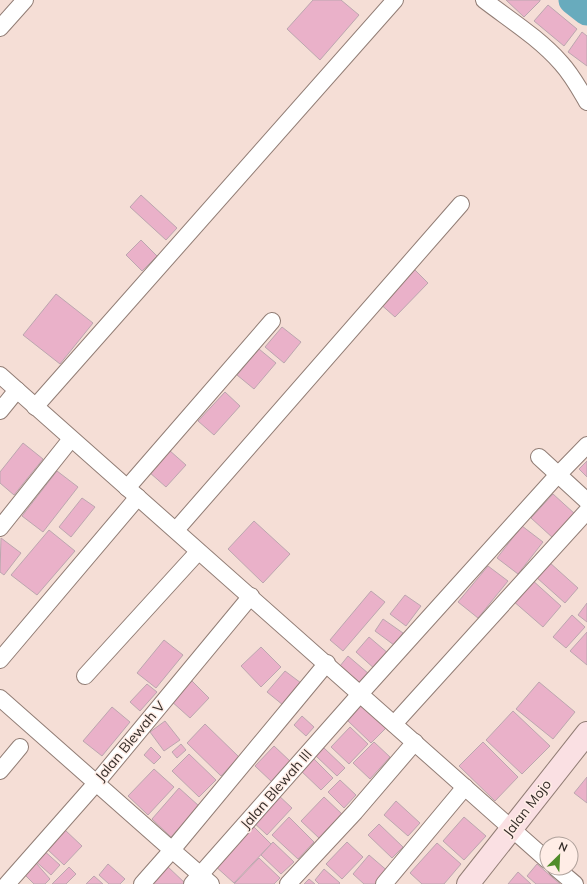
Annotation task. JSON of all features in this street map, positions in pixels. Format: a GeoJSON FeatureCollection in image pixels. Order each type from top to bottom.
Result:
{"type":"FeatureCollection","features":[{"type":"Feature","properties":{"kind":"street"},"geometry":{"type":"LineString","coordinates":[[0,28],[25,0]]}},
{"type":"Feature","properties":{"kind":"street"},"geometry":{"type":"LineString","coordinates":[[35,407],[395,0]]}},
{"type":"Feature","properties":{"kind":"street"},"geometry":{"type":"LineString","coordinates":[[484,0],[524,30],[561,62],[587,102]]}},
{"type":"Feature","properties":{"kind":"street"},"geometry":{"type":"LineString","coordinates":[[176,530],[461,204]]}},
{"type":"Feature","properties":{"kind":"street"},"geometry":{"type":"LineString","coordinates":[[0,660],[132,492],[272,321]]}},
{"type":"Feature","properties":{"kind":"street"},"geometry":{"type":"LineString","coordinates":[[0,375],[176,530],[198,552],[327,663],[539,853]]}},
{"type":"Feature","properties":{"kind":"street"},"geometry":{"type":"LineString","coordinates":[[0,411],[17,390]]}},
{"type":"Feature","properties":{"kind":"street"},"geometry":{"type":"LineString","coordinates":[[0,528],[71,439]]}},
{"type":"Feature","properties":{"kind":"street","name":"Jalan Blewah III"},"geometry":{"type":"LineString","coordinates":[[201,881],[360,694],[558,474],[587,445]]}},
{"type":"Feature","properties":{"kind":"street"},"geometry":{"type":"LineString","coordinates":[[539,457],[587,500]]}},
{"type":"Feature","properties":{"kind":"street"},"geometry":{"type":"LineString","coordinates":[[394,724],[587,511]]}},
{"type":"Feature","properties":{"kind":"street"},"geometry":{"type":"LineString","coordinates":[[85,676],[198,552]]}},
{"type":"Feature","properties":{"kind":"street","name":"Jalan Blewah V"},"geometry":{"type":"LineString","coordinates":[[7,884],[97,782],[250,596]]}},
{"type":"Feature","properties":{"kind":"street"},"geometry":{"type":"LineString","coordinates":[[142,884],[327,663]]}},
{"type":"Feature","properties":{"kind":"street"},"geometry":{"type":"LineString","coordinates":[[0,698],[97,782],[172,850],[201,881]]}},
{"type":"Feature","properties":{"kind":"street","name":"Jalan Mojo"},"geometry":{"type":"LineString","coordinates":[[468,884],[587,733]]}},
{"type":"Feature","properties":{"kind":"street"},"geometry":{"type":"LineString","coordinates":[[288,884],[355,812],[414,742]]}},
{"type":"Feature","properties":{"kind":"street"},"geometry":{"type":"LineString","coordinates":[[0,771],[20,748]]}},
{"type":"Feature","properties":{"kind":"street"},"geometry":{"type":"LineString","coordinates":[[384,884],[464,787]]}},
{"type":"Feature","properties":{"kind":"street"},"geometry":{"type":"LineString","coordinates":[[565,876],[574,884]]}},
{"type":"Feature","properties":{"kind":"building"},"geometry":{"type":"Polygon","coordinates":[[[313,0],[341,0],[359,15],[320,60],[287,29],[313,0]]]}},
{"type":"Feature","properties":{"kind":"building"},"geometry":{"type":"Polygon","coordinates":[[[506,0],[540,0],[540,1],[524,17],[506,0]]]}},
{"type":"Feature","properties":{"kind":"building"},"geometry":{"type":"Polygon","coordinates":[[[548,5],[577,29],[564,46],[534,21],[548,5]]]}},
{"type":"Feature","properties":{"kind":"building"},"geometry":{"type":"Polygon","coordinates":[[[582,32],[587,36],[587,66],[568,52],[582,32]]]}},
{"type":"Feature","properties":{"kind":"building"},"geometry":{"type":"Polygon","coordinates":[[[141,195],[177,228],[166,240],[130,207],[141,195]]]}},
{"type":"Feature","properties":{"kind":"building"},"geometry":{"type":"Polygon","coordinates":[[[141,240],[157,256],[142,271],[126,255],[141,240]]]}},
{"type":"Feature","properties":{"kind":"building"},"geometry":{"type":"Polygon","coordinates":[[[412,267],[428,283],[395,317],[378,302],[412,267]]]}},
{"type":"Feature","properties":{"kind":"building"},"geometry":{"type":"Polygon","coordinates":[[[56,294],[93,323],[60,364],[23,335],[56,294]]]}},
{"type":"Feature","properties":{"kind":"building"},"geometry":{"type":"Polygon","coordinates":[[[282,327],[301,342],[284,363],[265,347],[282,327]]]}},
{"type":"Feature","properties":{"kind":"building"},"geometry":{"type":"Polygon","coordinates":[[[259,349],[276,363],[254,389],[237,375],[259,349]]]}},
{"type":"Feature","properties":{"kind":"building"},"geometry":{"type":"Polygon","coordinates":[[[225,392],[240,406],[214,435],[198,421],[225,392]]]}},
{"type":"Feature","properties":{"kind":"building"},"geometry":{"type":"Polygon","coordinates":[[[23,443],[43,459],[14,495],[0,483],[0,472],[23,443]]]}},
{"type":"Feature","properties":{"kind":"building"},"geometry":{"type":"Polygon","coordinates":[[[169,450],[186,465],[166,487],[149,472],[169,450]]]}},
{"type":"Feature","properties":{"kind":"building"},"geometry":{"type":"Polygon","coordinates":[[[587,461],[587,477],[579,469],[587,461]]]}},
{"type":"Feature","properties":{"kind":"building"},"geometry":{"type":"Polygon","coordinates":[[[57,471],[78,487],[43,532],[22,516],[57,471]]]}},
{"type":"Feature","properties":{"kind":"building"},"geometry":{"type":"Polygon","coordinates":[[[553,494],[575,514],[553,538],[531,518],[553,494]]]}},
{"type":"Feature","properties":{"kind":"building"},"geometry":{"type":"Polygon","coordinates":[[[82,498],[95,507],[71,537],[59,527],[82,498]]]}},
{"type":"Feature","properties":{"kind":"building"},"geometry":{"type":"Polygon","coordinates":[[[254,521],[290,554],[263,583],[228,549],[254,521]]]}},
{"type":"Feature","properties":{"kind":"building"},"geometry":{"type":"Polygon","coordinates":[[[522,526],[543,542],[518,574],[497,558],[522,526]]]}},
{"type":"Feature","properties":{"kind":"building"},"geometry":{"type":"Polygon","coordinates":[[[49,530],[75,551],[37,595],[11,575],[49,530]]]}},
{"type":"Feature","properties":{"kind":"building"},"geometry":{"type":"Polygon","coordinates":[[[1,538],[21,553],[4,575],[0,572],[1,538]]]}},
{"type":"Feature","properties":{"kind":"building"},"geometry":{"type":"Polygon","coordinates":[[[549,562],[578,588],[565,603],[536,577],[549,562]]]}},
{"type":"Feature","properties":{"kind":"building"},"geometry":{"type":"Polygon","coordinates":[[[488,566],[508,581],[478,618],[458,602],[488,566]]]}},
{"type":"Feature","properties":{"kind":"building"},"geometry":{"type":"Polygon","coordinates":[[[531,579],[561,606],[543,627],[512,600],[531,579]]]}},
{"type":"Feature","properties":{"kind":"building"},"geometry":{"type":"Polygon","coordinates":[[[371,591],[385,602],[343,651],[330,640],[371,591]]]}},
{"type":"Feature","properties":{"kind":"building"},"geometry":{"type":"Polygon","coordinates":[[[405,595],[421,606],[406,626],[390,614],[405,595]]]}},
{"type":"Feature","properties":{"kind":"building"},"geometry":{"type":"Polygon","coordinates":[[[587,603],[587,622],[578,615],[587,603]]]}},
{"type":"Feature","properties":{"kind":"building"},"geometry":{"type":"Polygon","coordinates":[[[572,615],[585,627],[566,648],[553,637],[572,615]]]}},
{"type":"Feature","properties":{"kind":"building"},"geometry":{"type":"Polygon","coordinates":[[[383,619],[403,633],[394,645],[375,631],[383,619]]]}},
{"type":"Feature","properties":{"kind":"building"},"geometry":{"type":"Polygon","coordinates":[[[587,632],[587,665],[570,651],[587,632]]]}},
{"type":"Feature","properties":{"kind":"building"},"geometry":{"type":"Polygon","coordinates":[[[369,637],[389,654],[376,670],[356,652],[369,637]]]}},
{"type":"Feature","properties":{"kind":"building"},"geometry":{"type":"Polygon","coordinates":[[[164,640],[183,655],[156,688],[137,673],[164,640]]]}},
{"type":"Feature","properties":{"kind":"building"},"geometry":{"type":"Polygon","coordinates":[[[261,647],[281,667],[261,687],[241,666],[261,647]]]}},
{"type":"Feature","properties":{"kind":"building"},"geometry":{"type":"Polygon","coordinates":[[[348,656],[369,674],[360,684],[340,666],[348,656]]]}},
{"type":"Feature","properties":{"kind":"building"},"geometry":{"type":"Polygon","coordinates":[[[285,671],[301,683],[283,705],[267,692],[285,671]]]}},
{"type":"Feature","properties":{"kind":"building"},"geometry":{"type":"Polygon","coordinates":[[[190,679],[209,698],[190,718],[170,700],[190,679]]]}},
{"type":"Feature","properties":{"kind":"building"},"geometry":{"type":"Polygon","coordinates":[[[539,682],[575,712],[553,739],[516,709],[539,682]]]}},
{"type":"Feature","properties":{"kind":"building"},"geometry":{"type":"Polygon","coordinates":[[[147,684],[157,692],[140,711],[130,702],[147,684]]]}},
{"type":"Feature","properties":{"kind":"building"},"geometry":{"type":"Polygon","coordinates":[[[364,703],[388,726],[371,743],[347,720],[364,703]]]}},
{"type":"Feature","properties":{"kind":"building"},"geometry":{"type":"Polygon","coordinates":[[[112,707],[130,722],[102,756],[83,741],[112,707]]]}},
{"type":"Feature","properties":{"kind":"building"},"geometry":{"type":"Polygon","coordinates":[[[513,711],[550,746],[522,774],[486,740],[513,711]]]}},
{"type":"Feature","properties":{"kind":"building"},"geometry":{"type":"Polygon","coordinates":[[[302,716],[314,727],[306,736],[294,725],[302,716]]]}},
{"type":"Feature","properties":{"kind":"building"},"geometry":{"type":"Polygon","coordinates":[[[165,721],[180,740],[164,751],[150,732],[165,721]]]}},
{"type":"Feature","properties":{"kind":"building"},"geometry":{"type":"Polygon","coordinates":[[[205,724],[239,757],[221,776],[187,743],[205,724]]]}},
{"type":"Feature","properties":{"kind":"building"},"geometry":{"type":"Polygon","coordinates":[[[350,727],[368,744],[349,764],[331,747],[350,727]]]}},
{"type":"Feature","properties":{"kind":"building"},"geometry":{"type":"Polygon","coordinates":[[[374,742],[390,757],[370,779],[353,763],[374,742]]]}},
{"type":"Feature","properties":{"kind":"building"},"geometry":{"type":"Polygon","coordinates":[[[483,742],[518,777],[495,801],[459,766],[483,742]]]}},
{"type":"Feature","properties":{"kind":"building"},"geometry":{"type":"Polygon","coordinates":[[[181,744],[186,750],[177,758],[172,752],[181,744]]]}},
{"type":"Feature","properties":{"kind":"building"},"geometry":{"type":"Polygon","coordinates":[[[274,746],[291,762],[272,782],[255,766],[274,746]]]}},
{"type":"Feature","properties":{"kind":"building"},"geometry":{"type":"Polygon","coordinates":[[[151,747],[161,757],[154,764],[144,755],[151,747]]]}},
{"type":"Feature","properties":{"kind":"building"},"geometry":{"type":"Polygon","coordinates":[[[324,748],[345,768],[337,776],[316,756],[324,748]]]}},
{"type":"Feature","properties":{"kind":"building"},"geometry":{"type":"Polygon","coordinates":[[[189,754],[216,780],[199,797],[172,771],[189,754]]]}},
{"type":"Feature","properties":{"kind":"building"},"geometry":{"type":"Polygon","coordinates":[[[311,756],[333,778],[321,790],[299,769],[311,756]]]}},
{"type":"Feature","properties":{"kind":"building"},"geometry":{"type":"Polygon","coordinates":[[[154,769],[174,787],[148,815],[128,796],[154,769]]]}},
{"type":"Feature","properties":{"kind":"building"},"geometry":{"type":"Polygon","coordinates":[[[587,777],[587,803],[574,793],[587,777]]]}},
{"type":"Feature","properties":{"kind":"building"},"geometry":{"type":"Polygon","coordinates":[[[340,780],[356,795],[344,808],[328,792],[340,780]]]}},
{"type":"Feature","properties":{"kind":"building"},"geometry":{"type":"Polygon","coordinates":[[[179,788],[199,806],[171,837],[152,819],[179,788]]]}},
{"type":"Feature","properties":{"kind":"building"},"geometry":{"type":"Polygon","coordinates":[[[276,793],[292,808],[267,835],[251,820],[276,793]]]}},
{"type":"Feature","properties":{"kind":"building"},"geometry":{"type":"Polygon","coordinates":[[[324,797],[342,814],[319,838],[301,821],[324,797]]]}},
{"type":"Feature","properties":{"kind":"building"},"geometry":{"type":"Polygon","coordinates":[[[396,801],[420,823],[408,836],[384,815],[396,801]]]}},
{"type":"Feature","properties":{"kind":"building"},"geometry":{"type":"Polygon","coordinates":[[[289,817],[314,842],[298,859],[272,835],[289,817]]]}},
{"type":"Feature","properties":{"kind":"building"},"geometry":{"type":"Polygon","coordinates":[[[464,817],[486,836],[464,860],[443,841],[464,817]]]}},
{"type":"Feature","properties":{"kind":"building"},"geometry":{"type":"Polygon","coordinates":[[[379,824],[403,847],[392,858],[368,835],[379,824]]]}},
{"type":"Feature","properties":{"kind":"building"},"geometry":{"type":"Polygon","coordinates":[[[252,825],[271,844],[234,883],[214,865],[252,825]]]}},
{"type":"Feature","properties":{"kind":"building"},"geometry":{"type":"Polygon","coordinates":[[[65,830],[82,846],[64,865],[47,849],[65,830]]]}},
{"type":"Feature","properties":{"kind":"building"},"geometry":{"type":"Polygon","coordinates":[[[273,842],[294,862],[281,874],[261,855],[273,842]]]}},
{"type":"Feature","properties":{"kind":"building"},"geometry":{"type":"Polygon","coordinates":[[[347,842],[363,857],[342,879],[326,864],[347,842]]]}},
{"type":"Feature","properties":{"kind":"building"},"geometry":{"type":"Polygon","coordinates":[[[437,843],[461,864],[444,884],[422,884],[410,873],[437,843]]]}},
{"type":"Feature","properties":{"kind":"building"},"geometry":{"type":"Polygon","coordinates":[[[42,849],[60,865],[51,875],[33,859],[42,849]]]}},
{"type":"Feature","properties":{"kind":"building"},"geometry":{"type":"Polygon","coordinates":[[[369,855],[390,873],[381,884],[364,884],[353,874],[369,855]]]}},
{"type":"Feature","properties":{"kind":"building"},"geometry":{"type":"Polygon","coordinates":[[[259,858],[280,878],[274,884],[234,884],[259,858]]]}},
{"type":"Feature","properties":{"kind":"building"},"geometry":{"type":"Polygon","coordinates":[[[36,863],[50,879],[45,884],[34,884],[24,874],[36,863]]]}},
{"type":"Feature","properties":{"kind":"building"},"geometry":{"type":"Polygon","coordinates":[[[108,864],[125,879],[120,884],[109,884],[99,875],[108,864]]]}},
{"type":"Feature","properties":{"kind":"building"},"geometry":{"type":"Polygon","coordinates":[[[537,864],[539,866],[539,876],[551,876],[560,884],[536,884],[527,876],[537,864]]]}},
{"type":"Feature","properties":{"kind":"building"},"geometry":{"type":"Polygon","coordinates":[[[167,866],[186,884],[151,884],[167,866]]]}},
{"type":"Feature","properties":{"kind":"building"},"geometry":{"type":"Polygon","coordinates":[[[69,867],[76,874],[66,884],[52,884],[69,867]]]}},
{"type":"Feature","properties":{"kind":"building"},"geometry":{"type":"Polygon","coordinates":[[[324,869],[340,883],[319,884],[315,880],[324,869]]]}},
{"type":"Feature","properties":{"kind":"building"},"geometry":{"type":"Polygon","coordinates":[[[518,872],[531,884],[508,884],[518,872]]]}},
{"type":"Feature","properties":{"kind":"building"},"geometry":{"type":"Polygon","coordinates":[[[94,876],[103,884],[86,884],[94,876]]]}},
{"type":"Feature","properties":{"kind":"building"},"geometry":{"type":"Polygon","coordinates":[[[309,879],[315,884],[304,884],[309,879]]]}},
{"type":"Feature","properties":{"kind":"waterway"},"geometry":{"type":"LineString","coordinates":[[573,0],[587,11]]}}]}
